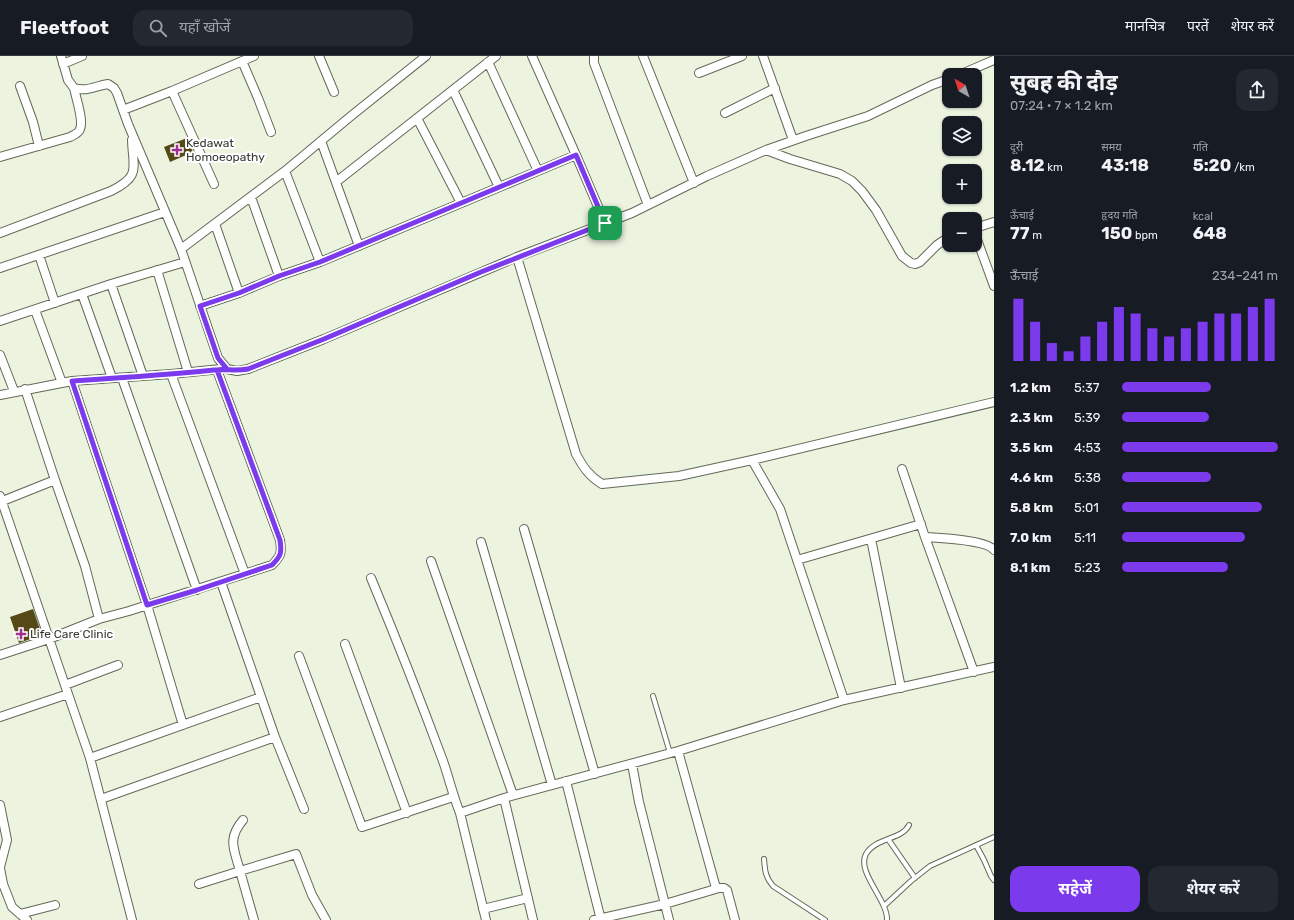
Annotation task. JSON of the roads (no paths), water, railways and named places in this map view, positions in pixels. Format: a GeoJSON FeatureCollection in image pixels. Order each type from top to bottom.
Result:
{"type":"FeatureCollection","features":[{"type":"Feature","properties":{"kind":"street"},"geometry":{"type":"LineString","coordinates":[[0,157],[70,137],[78,133],[81,129],[82,122],[74,88],[68,80],[62,60],[82,56]]}},
{"type":"Feature","properties":{"kind":"street"},"geometry":{"type":"LineString","coordinates":[[123,110],[254,56]]}},
{"type":"Feature","properties":{"kind":"street"},"geometry":{"type":"LineString","coordinates":[[319,56],[334,92]]}},
{"type":"Feature","properties":{"kind":"street"},"geometry":{"type":"LineString","coordinates":[[181,249],[285,171],[426,56]]}},
{"type":"Feature","properties":{"kind":"street"},"geometry":{"type":"LineString","coordinates":[[336,182],[496,56]]}},
{"type":"Feature","properties":{"kind":"street"},"geometry":{"type":"LineString","coordinates":[[532,56],[605,223]]}},
{"type":"Feature","properties":{"kind":"street"},"geometry":{"type":"LineString","coordinates":[[594,56],[594,63],[648,205]]}},
{"type":"Feature","properties":{"kind":"street"},"geometry":{"type":"LineString","coordinates":[[643,56],[694,183]]}},
{"type":"Feature","properties":{"kind":"street"},"geometry":{"type":"LineString","coordinates":[[699,73],[742,56]]}},
{"type":"Feature","properties":{"kind":"street"},"geometry":{"type":"LineString","coordinates":[[763,56],[793,140]]}},
{"type":"Feature","properties":{"kind":"street"},"geometry":{"type":"LineString","coordinates":[[975,68],[994,60]]}},
{"type":"Feature","properties":{"kind":"street"},"geometry":{"type":"LineString","coordinates":[[242,61],[258,98],[270,132]]}},
{"type":"Feature","properties":{"kind":"street"},"geometry":{"type":"LineString","coordinates":[[488,62],[538,170]]}},
{"type":"Feature","properties":{"kind":"street"},"geometry":{"type":"LineString","coordinates":[[0,395],[14,391],[72,381],[227,369],[237,371],[248,369],[324,339],[517,257],[632,213],[766,150],[868,116],[942,81]]}},
{"type":"Feature","properties":{"kind":"street"},"geometry":{"type":"LineString","coordinates":[[74,88],[83,91],[108,84],[114,88],[117,93],[132,135],[181,249],[218,358],[227,369]]}},
{"type":"Feature","properties":{"kind":"street"},"geometry":{"type":"LineString","coordinates":[[20,86],[33,122],[39,146]]}},
{"type":"Feature","properties":{"kind":"street"},"geometry":{"type":"LineString","coordinates":[[725,113],[775,88]]}},
{"type":"Feature","properties":{"kind":"street"},"geometry":{"type":"LineString","coordinates":[[453,90],[499,187]]}},
{"type":"Feature","properties":{"kind":"street"},"geometry":{"type":"LineString","coordinates":[[172,91],[214,184]]}},
{"type":"Feature","properties":{"kind":"street"},"geometry":{"type":"LineString","coordinates":[[417,118],[461,203]]}},
{"type":"Feature","properties":{"kind":"street"},"geometry":{"type":"LineString","coordinates":[[0,233],[69,208],[122,186],[131,177],[135,166],[132,135]]}},
{"type":"Feature","properties":{"kind":"street"},"geometry":{"type":"LineString","coordinates":[[321,141],[359,246]]}},
{"type":"Feature","properties":{"kind":"street"},"geometry":{"type":"LineString","coordinates":[[766,150],[840,174],[852,181],[862,190],[876,210],[902,256],[911,263],[915,264],[920,262],[942,242]]}},
{"type":"Feature","properties":{"kind":"street"},"geometry":{"type":"LineString","coordinates":[[200,306],[239,293],[279,276],[320,262],[576,155]]}},
{"type":"Feature","properties":{"kind":"street"},"geometry":{"type":"LineString","coordinates":[[285,171],[320,262]]}},
{"type":"Feature","properties":{"kind":"street"},"geometry":{"type":"LineString","coordinates":[[251,197],[279,276]]}},
{"type":"Feature","properties":{"kind":"street"},"geometry":{"type":"LineString","coordinates":[[0,268],[165,212]]}},
{"type":"Feature","properties":{"kind":"street"},"geometry":{"type":"LineString","coordinates":[[982,226],[994,222]]}},
{"type":"Feature","properties":{"kind":"street"},"geometry":{"type":"LineString","coordinates":[[215,224],[239,293]]}},
{"type":"Feature","properties":{"kind":"street"},"geometry":{"type":"LineString","coordinates":[[982,252],[994,286]]}},
{"type":"Feature","properties":{"kind":"street"},"geometry":{"type":"LineString","coordinates":[[39,255],[55,303]]}},
{"type":"Feature","properties":{"kind":"street"},"geometry":{"type":"LineString","coordinates":[[517,257],[576,454],[585,470],[594,479],[602,484],[679,476],[994,402]]}},
{"type":"Feature","properties":{"kind":"street"},"geometry":{"type":"LineString","coordinates":[[0,321],[111,284],[185,262]]}},
{"type":"Feature","properties":{"kind":"street"},"geometry":{"type":"LineString","coordinates":[[157,270],[188,372]]}},
{"type":"Feature","properties":{"kind":"street"},"geometry":{"type":"LineString","coordinates":[[111,284],[142,376]]}},
{"type":"Feature","properties":{"kind":"street"},"geometry":{"type":"LineString","coordinates":[[82,294],[112,378]]}},
{"type":"Feature","properties":{"kind":"street"},"geometry":{"type":"LineString","coordinates":[[35,310],[62,383]]}},
{"type":"Feature","properties":{"kind":"street"},"geometry":{"type":"LineString","coordinates":[[0,355],[14,391]]}},
{"type":"Feature","properties":{"kind":"street"},"geometry":{"type":"LineString","coordinates":[[0,655],[98,619],[197,590],[272,565],[279,558],[281,550],[280,540],[217,370]]}},
{"type":"Feature","properties":{"kind":"street"},"geometry":{"type":"LineString","coordinates":[[171,374],[245,574]]}},
{"type":"Feature","properties":{"kind":"street"},"geometry":{"type":"LineString","coordinates":[[122,378],[197,590]]}},
{"type":"Feature","properties":{"kind":"street"},"geometry":{"type":"LineString","coordinates":[[72,381],[147,605],[183,725]]}},
{"type":"Feature","properties":{"kind":"street"},"geometry":{"type":"LineString","coordinates":[[25,389],[85,566],[98,619]]}},
{"type":"Feature","properties":{"kind":"street"},"geometry":{"type":"LineString","coordinates":[[752,460],[780,510],[844,700]]}},
{"type":"Feature","properties":{"kind":"street"},"geometry":{"type":"LineString","coordinates":[[902,469],[974,672]]}},
{"type":"Feature","properties":{"kind":"street"},"geometry":{"type":"LineString","coordinates":[[56,480],[1,500],[90,758],[132,920]]}},
{"type":"Feature","properties":{"kind":"street"},"geometry":{"type":"LineString","coordinates":[[797,560],[921,524]]}},
{"type":"Feature","properties":{"kind":"street"},"geometry":{"type":"LineString","coordinates":[[524,529],[595,774]]}},
{"type":"Feature","properties":{"kind":"street"},"geometry":{"type":"LineString","coordinates":[[925,537],[982,543],[992,547],[994,550]]}},
{"type":"Feature","properties":{"kind":"street"},"geometry":{"type":"LineString","coordinates":[[871,539],[900,688]]}},
{"type":"Feature","properties":{"kind":"street"},"geometry":{"type":"LineString","coordinates":[[481,542],[552,785]]}},
{"type":"Feature","properties":{"kind":"street"},"geometry":{"type":"LineString","coordinates":[[431,561],[513,796]]}},
{"type":"Feature","properties":{"kind":"street"},"geometry":{"type":"LineString","coordinates":[[371,578],[396,638],[443,763],[453,797],[460,813],[486,920]]}},
{"type":"Feature","properties":{"kind":"street"},"geometry":{"type":"LineString","coordinates":[[221,582],[275,737],[304,809]]}},
{"type":"Feature","properties":{"kind":"street"},"geometry":{"type":"LineString","coordinates":[[346,644],[407,813]]}},
{"type":"Feature","properties":{"kind":"street"},"geometry":{"type":"LineString","coordinates":[[298,656],[362,827],[453,797]]}},
{"type":"Feature","properties":{"kind":"street"},"geometry":{"type":"LineString","coordinates":[[65,685],[118,665]]}},
{"type":"Feature","properties":{"kind":"street"},"geometry":{"type":"LineString","coordinates":[[460,813],[504,798],[678,751],[844,700],[994,667]]}},
{"type":"Feature","properties":{"kind":"street"},"geometry":{"type":"LineString","coordinates":[[0,717],[68,694]]}},
{"type":"Feature","properties":{"kind":"street"},"geometry":{"type":"LineString","coordinates":[[90,758],[261,697]]}},
{"type":"Feature","properties":{"kind":"street"},"geometry":{"type":"LineString","coordinates":[[101,799],[275,737]]}},
{"type":"Feature","properties":{"kind":"street"},"geometry":{"type":"LineString","coordinates":[[678,751],[716,888]]}},
{"type":"Feature","properties":{"kind":"street"},"geometry":{"type":"LineString","coordinates":[[632,764],[639,802],[669,920]]}},
{"type":"Feature","properties":{"kind":"street"},"geometry":{"type":"LineString","coordinates":[[566,781],[598,920],[665,904],[716,888],[724,888],[727,890],[735,920]]}},
{"type":"Feature","properties":{"kind":"street"},"geometry":{"type":"LineString","coordinates":[[504,798],[534,920]]}},
{"type":"Feature","properties":{"kind":"street"},"geometry":{"type":"LineString","coordinates":[[0,809],[7,840],[0,867],[1,884],[12,907],[23,917],[55,905]]}},
{"type":"Feature","properties":{"kind":"street"},"geometry":{"type":"LineString","coordinates":[[243,820],[236,828],[233,841],[254,920]]}},
{"type":"Feature","properties":{"kind":"street"},"geometry":{"type":"LineString","coordinates":[[199,884],[296,854],[312,895],[326,920]]}},
{"type":"Feature","properties":{"kind":"street"},"geometry":{"type":"LineString","coordinates":[[483,909],[528,898]]}},
{"type":"Feature","properties":{"kind":"lane"},"geometry":{"type":"LineString","coordinates":[[653,696],[670,753]]}},
{"type":"Feature","properties":{"kind":"lane"},"geometry":{"type":"LineString","coordinates":[[887,920],[884,906],[866,871],[864,863],[865,856],[875,844],[905,831],[909,825]]}},
{"type":"Feature","properties":{"kind":"lane"},"geometry":{"type":"LineString","coordinates":[[884,906],[930,866],[994,837]]}},
{"type":"Feature","properties":{"kind":"lane"},"geometry":{"type":"LineString","coordinates":[[888,839],[915,878]]}},
{"type":"Feature","properties":{"kind":"lane"},"geometry":{"type":"LineString","coordinates":[[976,845],[994,880]]}},
{"type":"Feature","properties":{"kind":"lane"},"geometry":{"type":"LineString","coordinates":[[764,859],[765,874],[773,886],[824,920]]}},
{"type":"Feature","properties":{"kind":"place","name":"Kedawat Homoeopathy"},"geometry":{"type":"Point","coordinates":[177,150]}},
{"type":"Feature","properties":{"kind":"place","name":"Life Care Clinic"},"geometry":{"type":"Point","coordinates":[21,634]}}]}
